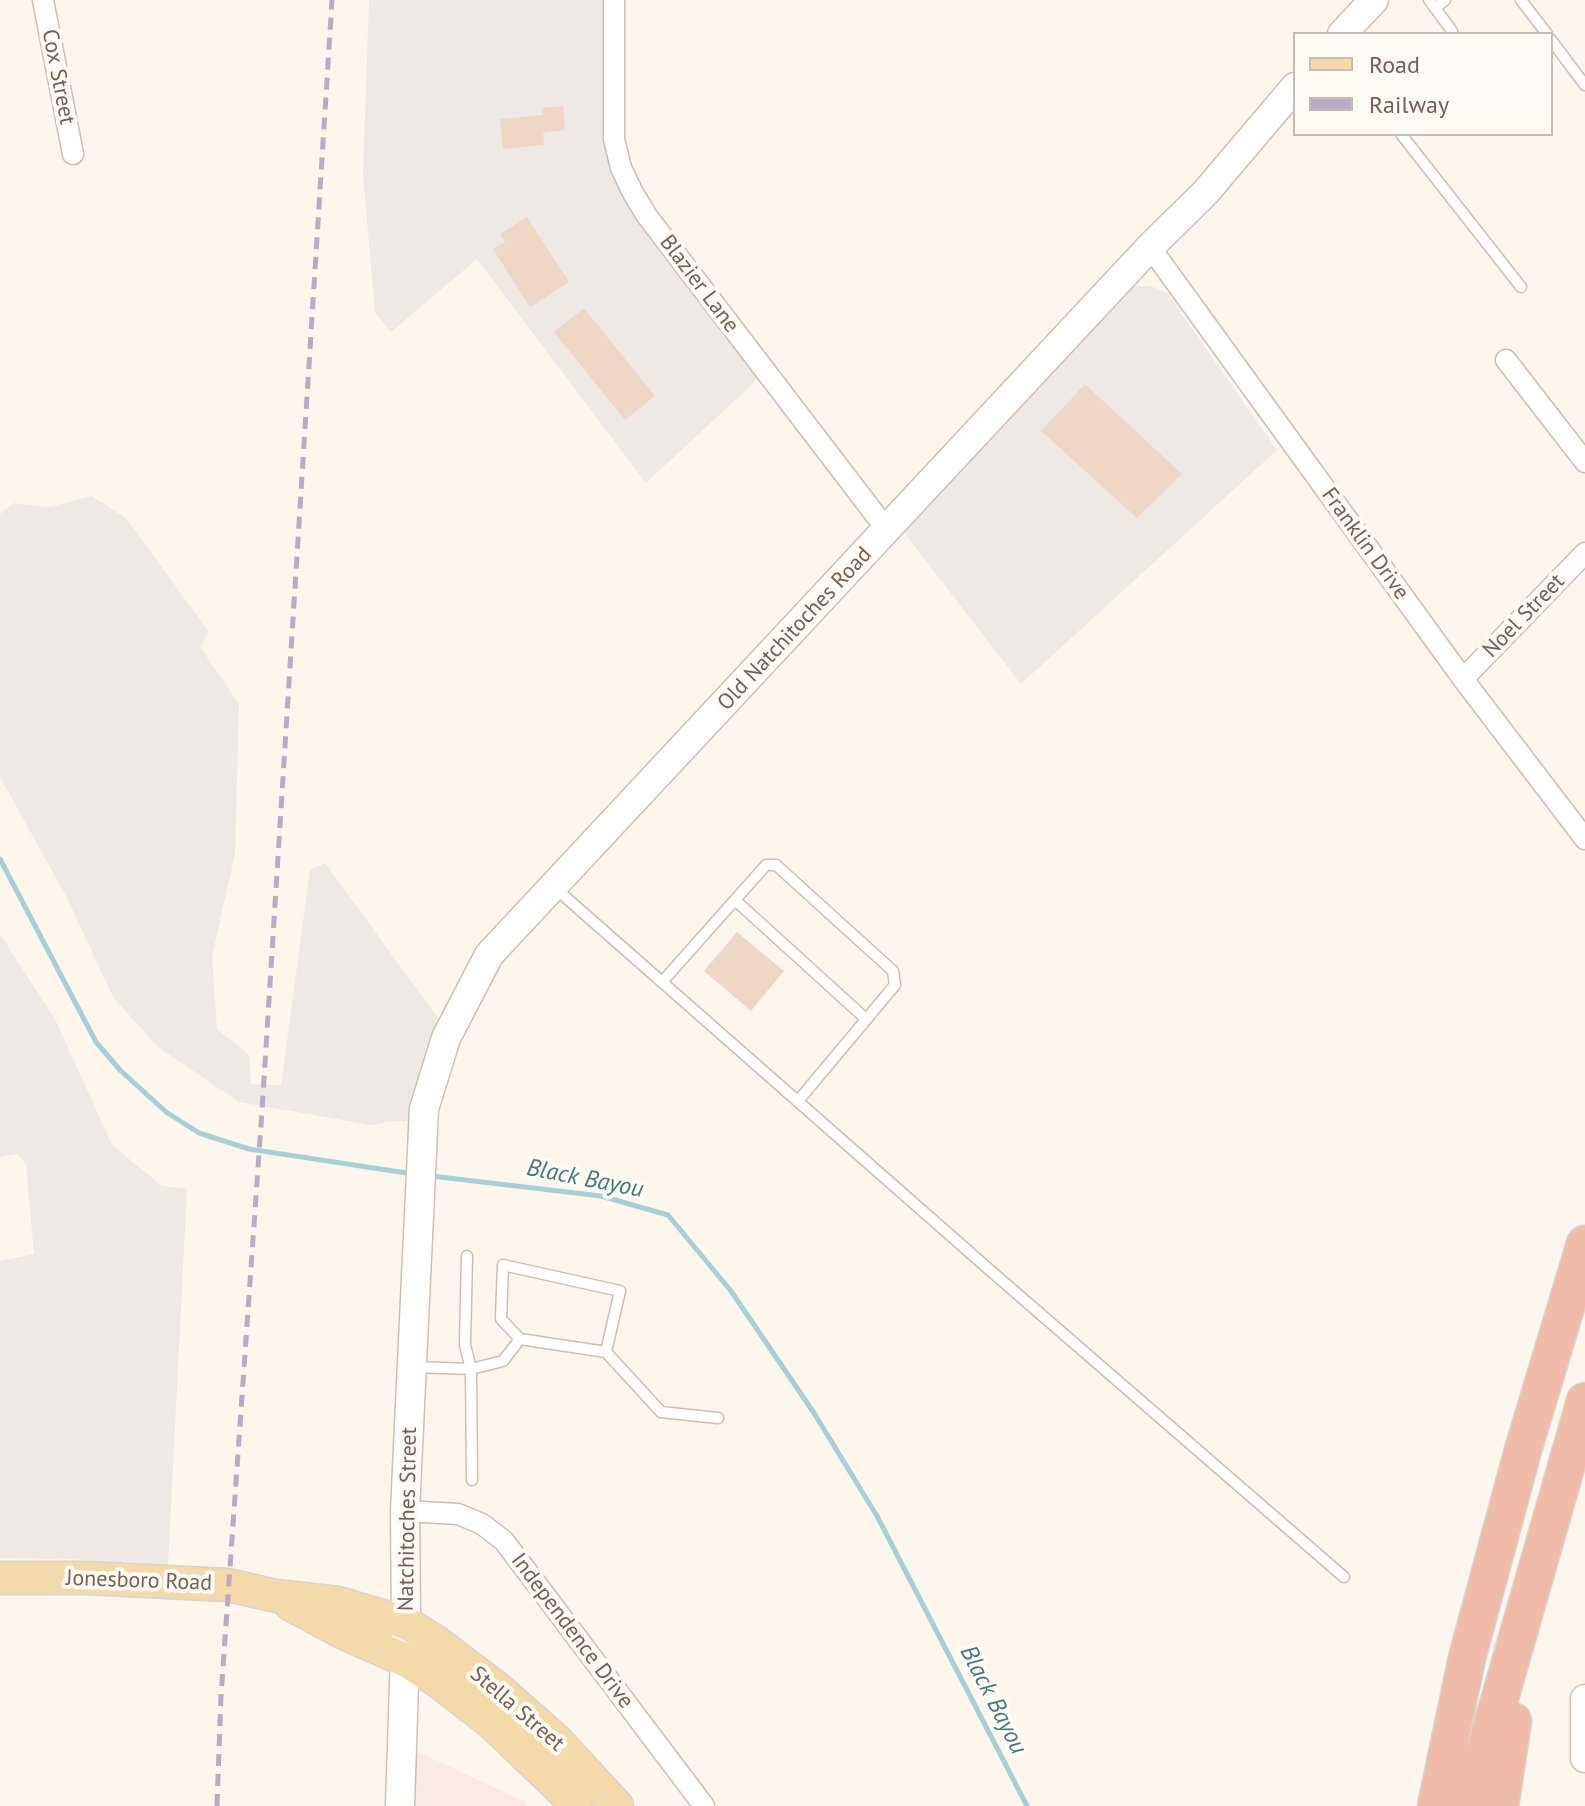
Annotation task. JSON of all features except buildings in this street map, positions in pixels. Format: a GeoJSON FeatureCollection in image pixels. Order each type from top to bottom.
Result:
{"type":"FeatureCollection","features":[{"type":"Feature","properties":{"kind":"highway"},"geometry":{"type":"LineString","coordinates":[[1436,1806],[1467,1658],[1523,1450],[1585,1244]]}},
{"type":"Feature","properties":{"kind":"highway"},"geometry":{"type":"LineString","coordinates":[[1469,1806],[1585,1401]]}},
{"type":"Feature","properties":{"kind":"highway"},"geometry":{"type":"LineString","coordinates":[[1500,1806],[1511,1732],[1570,1451]]}},
{"type":"Feature","properties":{"kind":"highway"},"geometry":{"type":"LineString","coordinates":[[1412,1806],[1424,1765],[1467,1658]]}},
{"type":"Feature","properties":{"kind":"main road","name":"Jonesboro Road"},"geometry":{"type":"LineString","coordinates":[[0,1578],[87,1578],[228,1585],[276,1596],[338,1603],[406,1623]]}},
{"type":"Feature","properties":{"kind":"main road","name":"Jonesboro Road"},"geometry":{"type":"LineString","coordinates":[[276,1596],[344,1633],[405,1660]]}},
{"type":"Feature","properties":{"kind":"main road","name":"Stella Street"},"geometry":{"type":"LineString","coordinates":[[406,1623],[498,1689],[557,1741],[617,1806]]}},
{"type":"Feature","properties":{"kind":"main road","name":"Stella Street"},"geometry":{"type":"LineString","coordinates":[[405,1660],[492,1723],[575,1806]]}},
{"type":"Feature","properties":{"kind":"street","name":"Cox Street"},"geometry":{"type":"LineString","coordinates":[[43,0],[73,154]]}},
{"type":"Feature","properties":{"kind":"street","name":"Blazier Lane"},"geometry":{"type":"LineString","coordinates":[[614,0],[614,139],[621,168],[633,193],[654,225],[887,530]]}},
{"type":"Feature","properties":{"kind":"street"},"geometry":{"type":"LineString","coordinates":[[1344,32],[1374,0]]}},
{"type":"Feature","properties":{"kind":"street","name":"Old Natchitoches Road"},"geometry":{"type":"LineString","coordinates":[[418,1232],[424,1109],[446,1038],[489,955],[1150,247],[1205,193],[1293,89]]}},
{"type":"Feature","properties":{"kind":"street","name":"Franklin Drive"},"geometry":{"type":"LineString","coordinates":[[1150,247],[1463,679],[1585,839]]}},
{"type":"Feature","properties":{"kind":"street"},"geometry":{"type":"LineString","coordinates":[[1506,360],[1585,462]]}},
{"type":"Feature","properties":{"kind":"street","name":"Noel Street"},"geometry":{"type":"LineString","coordinates":[[1463,679],[1585,553]]}},
{"type":"Feature","properties":{"kind":"street","name":"Natchitoches Street"},"geometry":{"type":"LineString","coordinates":[[400,1806],[406,1623],[405,1511],[418,1232]]}},
{"type":"Feature","properties":{"kind":"street","name":"Independence Drive"},"geometry":{"type":"LineString","coordinates":[[405,1511],[458,1514],[482,1524],[504,1541],[704,1806]]}},
{"type":"Feature","properties":{"kind":"street"},"geometry":{"type":"LineString","coordinates":[[1585,1699],[1585,1758]]}},
{"type":"Feature","properties":{"kind":"lane"},"geometry":{"type":"LineString","coordinates":[[1445,0],[1432,4],[1452,31]]}},
{"type":"Feature","properties":{"kind":"lane"},"geometry":{"type":"LineString","coordinates":[[1521,0],[1545,32]]}},
{"type":"Feature","properties":{"kind":"lane"},"geometry":{"type":"LineString","coordinates":[[1553,43],[1585,85]]}},
{"type":"Feature","properties":{"kind":"lane"},"geometry":{"type":"LineString","coordinates":[[1403,136],[1521,287]]}},
{"type":"Feature","properties":{"kind":"lane"},"geometry":{"type":"LineString","coordinates":[[662,982],[766,865],[776,865],[893,971],[895,985],[798,1101]]}},
{"type":"Feature","properties":{"kind":"lane"},"geometry":{"type":"LineString","coordinates":[[554,887],[1344,1577]]}},
{"type":"Feature","properties":{"kind":"lane"},"geometry":{"type":"LineString","coordinates":[[735,900],[866,1019]]}},
{"type":"Feature","properties":{"kind":"lane"},"geometry":{"type":"LineString","coordinates":[[467,1256],[465,1345],[471,1369],[472,1480]]}},
{"type":"Feature","properties":{"kind":"lane"},"geometry":{"type":"LineString","coordinates":[[606,1352],[620,1291],[503,1265],[501,1319],[520,1339],[606,1352],[661,1412],[718,1418]]}},
{"type":"Feature","properties":{"kind":"lane"},"geometry":{"type":"LineString","coordinates":[[412,1367],[471,1369],[503,1361],[520,1339]]}},
{"type":"Feature","properties":{"kind":"shaded area"},"geometry":{"type":"Polygon","coordinates":[[[369,0],[602,0],[603,128],[610,161],[760,377],[646,483],[477,259],[391,332],[375,313],[363,174],[369,0]]]}},
{"type":"Feature","properties":{"kind":"shaded area"},"geometry":{"type":"Polygon","coordinates":[[[1135,286],[1151,286],[1167,293],[1277,450],[1021,684],[902,530],[1121,291],[1135,286]]]}},
{"type":"Feature","properties":{"kind":"shaded area"},"geometry":{"type":"Polygon","coordinates":[[[92,496],[126,518],[209,632],[200,647],[239,704],[235,854],[212,956],[217,1029],[249,1055],[251,1084],[281,1085],[310,870],[325,863],[438,1018],[416,1089],[411,1121],[371,1125],[239,1102],[158,1047],[113,997],[67,898],[0,777],[0,514],[14,503],[49,507],[92,496]]]}},
{"type":"Feature","properties":{"kind":"shaded area"},"geometry":{"type":"Polygon","coordinates":[[[0,934],[56,1021],[112,1145],[162,1186],[187,1189],[168,1565],[0,1558],[0,1261],[34,1254],[26,1164],[17,1154],[0,1157],[0,934]]]}},
{"type":"Feature","properties":{"kind":"shaded area"},"geometry":{"type":"Polygon","coordinates":[[[408,1747],[523,1801],[527,1806],[406,1806],[408,1747]]]}},
{"type":"Feature","properties":{"kind":"waterway","name":"Black Bayou"},"geometry":{"type":"LineString","coordinates":[[0,859],[96,1042],[120,1070],[166,1112],[199,1133],[249,1149],[413,1174]]}},
{"type":"Feature","properties":{"kind":"waterway","name":"Black Bayou"},"geometry":{"type":"LineString","coordinates":[[431,1176],[601,1196],[668,1215],[731,1291],[814,1413],[877,1516],[1027,1806]]}},
{"type":"Feature","properties":{"kind":"railway"},"geometry":{"type":"LineString","coordinates":[[217,1806],[221,1696],[262,1111],[332,0]]}}]}
